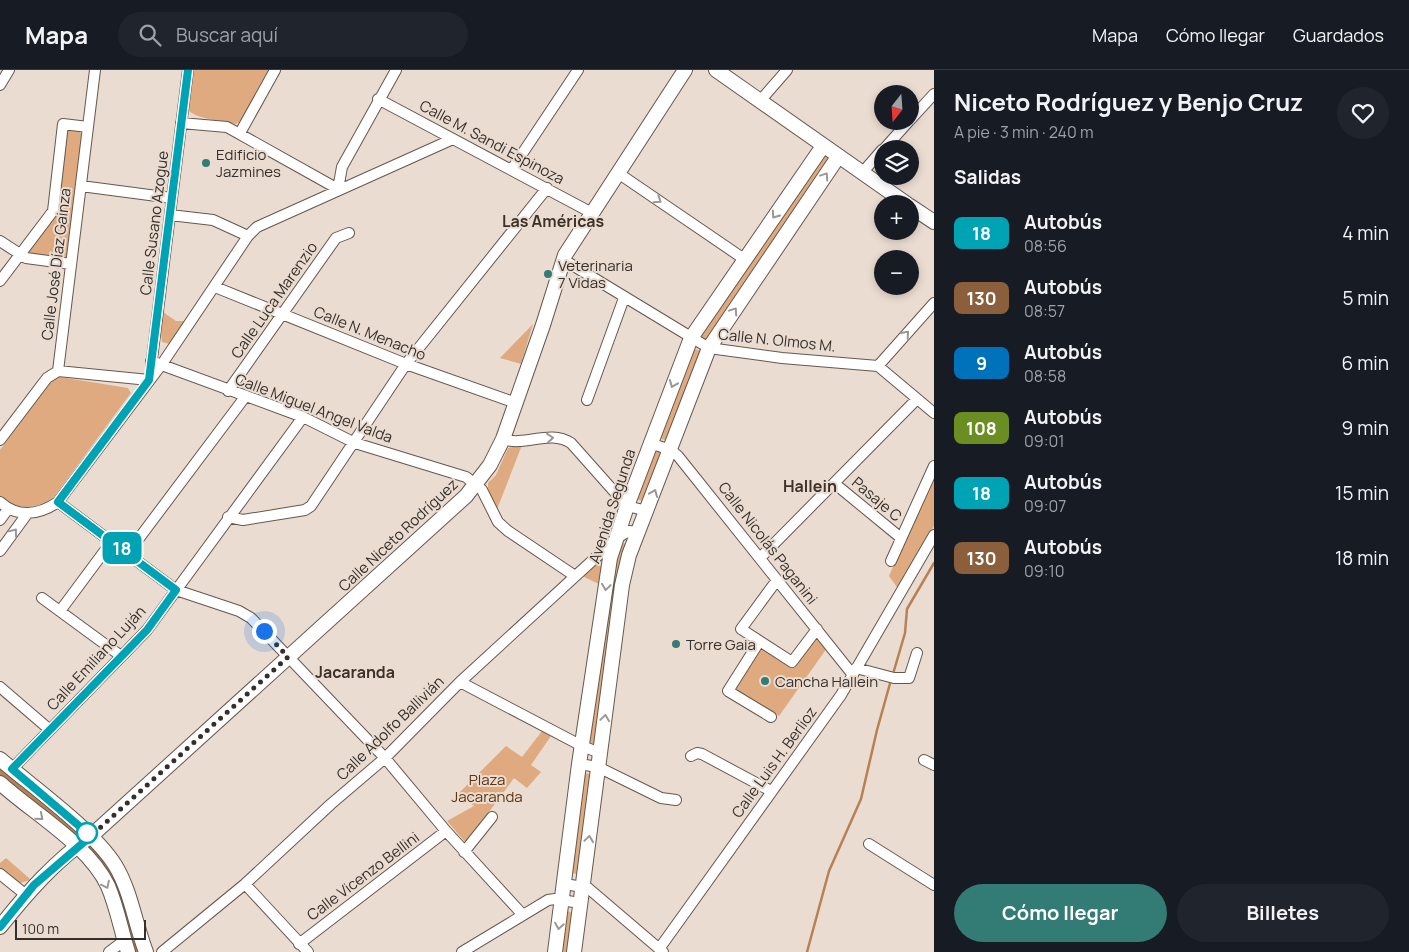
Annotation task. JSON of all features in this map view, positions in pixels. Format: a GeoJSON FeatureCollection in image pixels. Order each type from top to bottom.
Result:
{"type":"FeatureCollection","features":[{"type":"Feature","properties":{"kind":"main road","name":"Calle Niceto Rodríguez"},"geometry":{"type":"LineString","coordinates":[[0,927],[26,895],[84,841],[466,496],[476,484],[490,466],[503,439],[564,260],[592,213],[685,70]]}},
{"type":"Feature","properties":{"kind":"main road"},"geometry":{"type":"LineString","coordinates":[[716,70],[894,195]]}},
{"type":"Feature","properties":{"kind":"main road","name":"Avenida Segunda"},"geometry":{"type":"LineString","coordinates":[[555,952],[579,764],[610,558],[627,506],[691,338],[823,146]]}},
{"type":"Feature","properties":{"kind":"main road"},"geometry":{"type":"LineString","coordinates":[[574,952],[622,585],[629,555],[709,348],[838,157]]}},
{"type":"Feature","properties":{"kind":"main road"},"geometry":{"type":"LineString","coordinates":[[919,212],[934,222]]}},
{"type":"Feature","properties":{"kind":"main road"},"geometry":{"type":"LineString","coordinates":[[0,759],[84,841],[116,867],[146,952]]}},
{"type":"Feature","properties":{"kind":"main road"},"geometry":{"type":"LineString","coordinates":[[1,787],[84,841],[92,862],[108,886],[126,946]]}},
{"type":"Feature","properties":{"kind":"street"},"geometry":{"type":"LineString","coordinates":[[1,80],[10,70]]}},
{"type":"Feature","properties":{"kind":"street","name":"Calle José Díaz Gainza"},"geometry":{"type":"LineString","coordinates":[[58,371],[95,70]]}},
{"type":"Feature","properties":{"kind":"street","name":"Calle Susano Azogue"},"geometry":{"type":"LineString","coordinates":[[157,363],[170,215],[188,70]]}},
{"type":"Feature","properties":{"kind":"street"},"geometry":{"type":"LineString","coordinates":[[240,133],[275,70]]}},
{"type":"Feature","properties":{"kind":"street"},"geometry":{"type":"LineString","coordinates":[[338,190],[342,167],[378,99],[396,70]]}},
{"type":"Feature","properties":{"kind":"street"},"geometry":{"type":"LineString","coordinates":[[512,169],[578,70]]}},
{"type":"Feature","properties":{"kind":"street"},"geometry":{"type":"LineString","coordinates":[[760,101],[787,70]]}},
{"type":"Feature","properties":{"kind":"street"},"geometry":{"type":"LineString","coordinates":[[919,111],[934,94]]}},
{"type":"Feature","properties":{"kind":"street","name":"Calle M. Sandi Espinoza"},"geometry":{"type":"LineString","coordinates":[[378,99],[592,213]]}},
{"type":"Feature","properties":{"kind":"street"},"geometry":{"type":"LineString","coordinates":[[181,123],[227,126],[338,190]]}},
{"type":"Feature","properties":{"kind":"street"},"geometry":{"type":"LineString","coordinates":[[0,281],[53,211],[63,124],[88,127]]}},
{"type":"Feature","properties":{"kind":"street"},"geometry":{"type":"LineString","coordinates":[[892,140],[902,130]]}},
{"type":"Feature","properties":{"kind":"street"},"geometry":{"type":"LineString","coordinates":[[0,502],[8,509],[27,514],[48,509],[58,502],[149,380],[157,363],[215,287],[248,236],[257,227],[453,139]]}},
{"type":"Feature","properties":{"kind":"street"},"geometry":{"type":"LineString","coordinates":[[862,173],[874,160]]}},
{"type":"Feature","properties":{"kind":"street"},"geometry":{"type":"LineString","coordinates":[[618,173],[744,259]]}},
{"type":"Feature","properties":{"kind":"street"},"geometry":{"type":"LineString","coordinates":[[81,186],[172,198]]}},
{"type":"Feature","properties":{"kind":"street"},"geometry":{"type":"LineString","coordinates":[[228,517],[243,520],[305,510],[312,506],[406,364],[547,188]]}},
{"type":"Feature","properties":{"kind":"street"},"geometry":{"type":"LineString","coordinates":[[170,215],[213,220],[248,236]]}},
{"type":"Feature","properties":{"kind":"street","name":"Calle Luca Marenzio"},"geometry":{"type":"LineString","coordinates":[[228,391],[336,238],[349,233]]}},
{"type":"Feature","properties":{"kind":"street"},"geometry":{"type":"LineString","coordinates":[[0,241],[20,255],[71,264]]}},
{"type":"Feature","properties":{"kind":"street","name":"Calle N. Olmos M."},"geometry":{"type":"LineString","coordinates":[[564,260],[709,348],[782,358],[878,366]]}},
{"type":"Feature","properties":{"kind":"street","name":"Calle N. Menacho"},"geometry":{"type":"LineString","coordinates":[[215,287],[406,364],[516,403]]}},
{"type":"Feature","properties":{"kind":"street"},"geometry":{"type":"LineString","coordinates":[[587,400],[624,298]]}},
{"type":"Feature","properties":{"kind":"street"},"geometry":{"type":"LineString","coordinates":[[934,303],[878,366],[934,413]]}},
{"type":"Feature","properties":{"kind":"street","name":"Calle Miguel Angel Valda"},"geometry":{"type":"LineString","coordinates":[[157,363],[228,391],[303,417],[354,443],[466,477],[476,484]]}},
{"type":"Feature","properties":{"kind":"street"},"geometry":{"type":"LineString","coordinates":[[0,440],[47,378],[58,371],[149,380]]}},
{"type":"Feature","properties":{"kind":"street"},"geometry":{"type":"LineString","coordinates":[[128,553],[245,397]]}},
{"type":"Feature","properties":{"kind":"street"},"geometry":{"type":"LineString","coordinates":[[761,557],[917,399]]}},
{"type":"Feature","properties":{"kind":"street","name":"Calle Emiliano Luján"},"geometry":{"type":"LineString","coordinates":[[12,769],[147,630],[303,417]]}},
{"type":"Feature","properties":{"kind":"street"},"geometry":{"type":"LineString","coordinates":[[503,439],[513,443],[555,436],[562,438],[571,443],[627,506],[647,511]]}},
{"type":"Feature","properties":{"kind":"street"},"geometry":{"type":"LineString","coordinates":[[650,443],[671,450]]}},
{"type":"Feature","properties":{"kind":"street","name":"Calle Nicolás Paganini"},"geometry":{"type":"LineString","coordinates":[[671,450],[710,494],[817,629],[855,671]]}},
{"type":"Feature","properties":{"kind":"street"},"geometry":{"type":"LineString","coordinates":[[891,561],[934,466]]}},
{"type":"Feature","properties":{"kind":"street","name":"Pasaje C"},"geometry":{"type":"LineString","coordinates":[[834,483],[901,538]]}},
{"type":"Feature","properties":{"kind":"street"},"geometry":{"type":"LineString","coordinates":[[476,484],[482,490],[498,522],[508,531],[575,576]]}},
{"type":"Feature","properties":{"kind":"street"},"geometry":{"type":"LineString","coordinates":[[58,502],[176,590],[239,611],[251,618],[385,758],[464,852],[522,914]]}},
{"type":"Feature","properties":{"kind":"street"},"geometry":{"type":"LineString","coordinates":[[0,520],[8,509]]}},
{"type":"Feature","properties":{"kind":"street"},"geometry":{"type":"LineString","coordinates":[[0,550],[27,514]]}},
{"type":"Feature","properties":{"kind":"street","name":"Calle Adolfo Ballivián"},"geometry":{"type":"LineString","coordinates":[[162,952],[245,884],[331,804],[385,758],[460,682],[617,538],[629,531],[638,532]]}},
{"type":"Feature","properties":{"kind":"street","name":"Calle Luis H. Berlioz"},"geometry":{"type":"LineString","coordinates":[[661,950],[771,791],[842,695],[934,535]]}},
{"type":"Feature","properties":{"kind":"street"},"geometry":{"type":"LineString","coordinates":[[60,611],[112,541]]}},
{"type":"Feature","properties":{"kind":"street"},"geometry":{"type":"LineString","coordinates":[[777,580],[741,629],[792,662],[817,629]]}},
{"type":"Feature","properties":{"kind":"street"},"geometry":{"type":"LineString","coordinates":[[42,598],[121,656]]}},
{"type":"Feature","properties":{"kind":"street"},"geometry":{"type":"LineString","coordinates":[[759,642],[728,691],[771,717]]}},
{"type":"Feature","properties":{"kind":"street"},"geometry":{"type":"LineString","coordinates":[[855,671],[909,678],[917,652]]}},
{"type":"Feature","properties":{"kind":"street"},"geometry":{"type":"LineString","coordinates":[[460,682],[582,746],[599,760],[661,798],[676,800]]}},
{"type":"Feature","properties":{"kind":"street"},"geometry":{"type":"LineString","coordinates":[[0,686],[50,730]]}},
{"type":"Feature","properties":{"kind":"street"},"geometry":{"type":"LineString","coordinates":[[691,756],[697,753],[702,754],[771,791]]}},
{"type":"Feature","properties":{"kind":"street"},"geometry":{"type":"LineString","coordinates":[[579,764],[599,760]]}},
{"type":"Feature","properties":{"kind":"street"},"geometry":{"type":"LineString","coordinates":[[924,760],[934,765]]}},
{"type":"Feature","properties":{"kind":"street"},"geometry":{"type":"LineString","coordinates":[[464,852],[492,817]]}},
{"type":"Feature","properties":{"kind":"street","name":"Calle Vicenzo Bellini"},"geometry":{"type":"LineString","coordinates":[[299,944],[446,831]]}},
{"type":"Feature","properties":{"kind":"street"},"geometry":{"type":"LineString","coordinates":[[869,844],[934,885]]}},
{"type":"Feature","properties":{"kind":"street"},"geometry":{"type":"LineString","coordinates":[[0,874],[26,895]]}},
{"type":"Feature","properties":{"kind":"street"},"geometry":{"type":"LineString","coordinates":[[245,884],[308,952]]}},
{"type":"Feature","properties":{"kind":"street"},"geometry":{"type":"LineString","coordinates":[[565,884],[588,888],[661,950]]}},
{"type":"Feature","properties":{"kind":"street"},"geometry":{"type":"LineString","coordinates":[[462,952],[548,900],[580,903]]}},
{"type":"Feature","properties":{"kind":"street"},"geometry":{"type":"LineString","coordinates":[[109,952],[126,946]]}},
{"type":"Feature","properties":{"kind":"green space"},"geometry":{"type":"Polygon","coordinates":[[[192,70],[270,70],[242,120],[236,124],[203,118],[188,110],[192,70]]]}},
{"type":"Feature","properties":{"kind":"green space"},"geometry":{"type":"Polygon","coordinates":[[[71,129],[79,130],[82,136],[69,255],[64,258],[31,254],[28,250],[57,210],[65,134],[71,129]]]}},
{"type":"Feature","properties":{"kind":"green space"},"geometry":{"type":"Polygon","coordinates":[[[823,154],[830,158],[706,340],[699,335],[823,154]]]}},
{"type":"Feature","properties":{"kind":"green space"},"geometry":{"type":"Polygon","coordinates":[[[163,312],[176,321],[186,321],[170,344],[162,342],[163,312]]]}},
{"type":"Feature","properties":{"kind":"green space"},"geometry":{"type":"Polygon","coordinates":[[[533,324],[521,364],[500,358],[533,324]]]}},
{"type":"Feature","properties":{"kind":"green space"},"geometry":{"type":"Polygon","coordinates":[[[692,348],[701,351],[668,441],[659,438],[692,348]]]}},
{"type":"Feature","properties":{"kind":"green space"},"geometry":{"type":"Polygon","coordinates":[[[54,376],[128,388],[131,393],[54,497],[34,506],[14,505],[0,498],[0,450],[54,376]]]}},
{"type":"Feature","properties":{"kind":"green space"},"geometry":{"type":"Polygon","coordinates":[[[522,445],[496,512],[488,483],[496,475],[508,448],[522,445]]]}},
{"type":"Feature","properties":{"kind":"green space"},"geometry":{"type":"Polygon","coordinates":[[[654,450],[663,454],[645,502],[636,499],[654,450]]]}},
{"type":"Feature","properties":{"kind":"green space"},"geometry":{"type":"Polygon","coordinates":[[[934,474],[934,526],[899,590],[889,576],[934,474]]]}},
{"type":"Feature","properties":{"kind":"green space"},"geometry":{"type":"Polygon","coordinates":[[[620,542],[629,545],[596,746],[588,743],[610,586],[620,542]]]}},
{"type":"Feature","properties":{"kind":"green space"},"geometry":{"type":"Polygon","coordinates":[[[604,557],[601,585],[582,576],[604,557]]]}},
{"type":"Feature","properties":{"kind":"green space"},"geometry":{"type":"Polygon","coordinates":[[[814,637],[817,637],[827,648],[779,716],[737,692],[737,684],[759,649],[764,649],[796,664],[814,637]]]}},
{"type":"Feature","properties":{"kind":"green space","name":"Plaza Jacaranda"},"geometry":{"type":"Polygon","coordinates":[[[542,731],[551,736],[531,765],[541,772],[527,788],[514,778],[466,843],[447,821],[474,806],[458,794],[506,746],[522,757],[542,731]]]}},
{"type":"Feature","properties":{"kind":"green space"},"geometry":{"type":"Polygon","coordinates":[[[584,773],[590,774],[577,874],[571,873],[584,773]]]}},
{"type":"Feature","properties":{"kind":"green space"},"geometry":{"type":"Polygon","coordinates":[[[6,858],[30,880],[20,883],[0,869],[0,863],[6,858]]]}},
{"type":"Feature","properties":{"kind":"green space"},"geometry":{"type":"Polygon","coordinates":[[[568,911],[573,914],[568,952],[560,952],[568,911]]]}},
{"type":"Feature","properties":{"kind":"waterway"},"geometry":{"type":"LineString","coordinates":[[893,674],[905,633],[907,609],[934,563]]}},
{"type":"Feature","properties":{"kind":"waterway"},"geometry":{"type":"LineString","coordinates":[[807,952],[829,871],[861,799],[891,680]]}},
{"type":"Feature","properties":{"kind":"waterway"},"geometry":{"type":"LineString","coordinates":[[0,771],[93,848],[102,859],[120,897],[137,952]]}},
{"type":"Feature","properties":{"kind":"bus line","name":"18"},"geometry":{"type":"LineString","coordinates":[[0,927],[34,885],[71,851],[91,836],[12,769],[147,630],[176,590],[58,502],[149,380],[188,70]]}},
{"type":"Feature","properties":{"kind":"place","name":"Edificio Jazmines"},"geometry":{"type":"Point","coordinates":[206,163]}},
{"type":"Feature","properties":{"kind":"place","name":"Veterinaria 7 Vidas"},"geometry":{"type":"Point","coordinates":[548,274]}},
{"type":"Feature","properties":{"kind":"place","name":"Torre Gaia"},"geometry":{"type":"Point","coordinates":[676,644]}},
{"type":"Feature","properties":{"kind":"place","name":"Cancha Hallein"},"geometry":{"type":"Point","coordinates":[765,681]}},
{"type":"Feature","properties":{"kind":"district","name":"Las Américas"},"geometry":{"type":"Point","coordinates":[553,221]}},
{"type":"Feature","properties":{"kind":"district","name":"Hallein"},"geometry":{"type":"Point","coordinates":[810,486]}},
{"type":"Feature","properties":{"kind":"district","name":"Jacaranda"},"geometry":{"type":"Point","coordinates":[355,672]}},
{"type":"Feature","properties":{"kind":"route"},"geometry":{"type":"LineString","coordinates":[[87,833],[90,837],[288,657],[264,631]]}}]}
